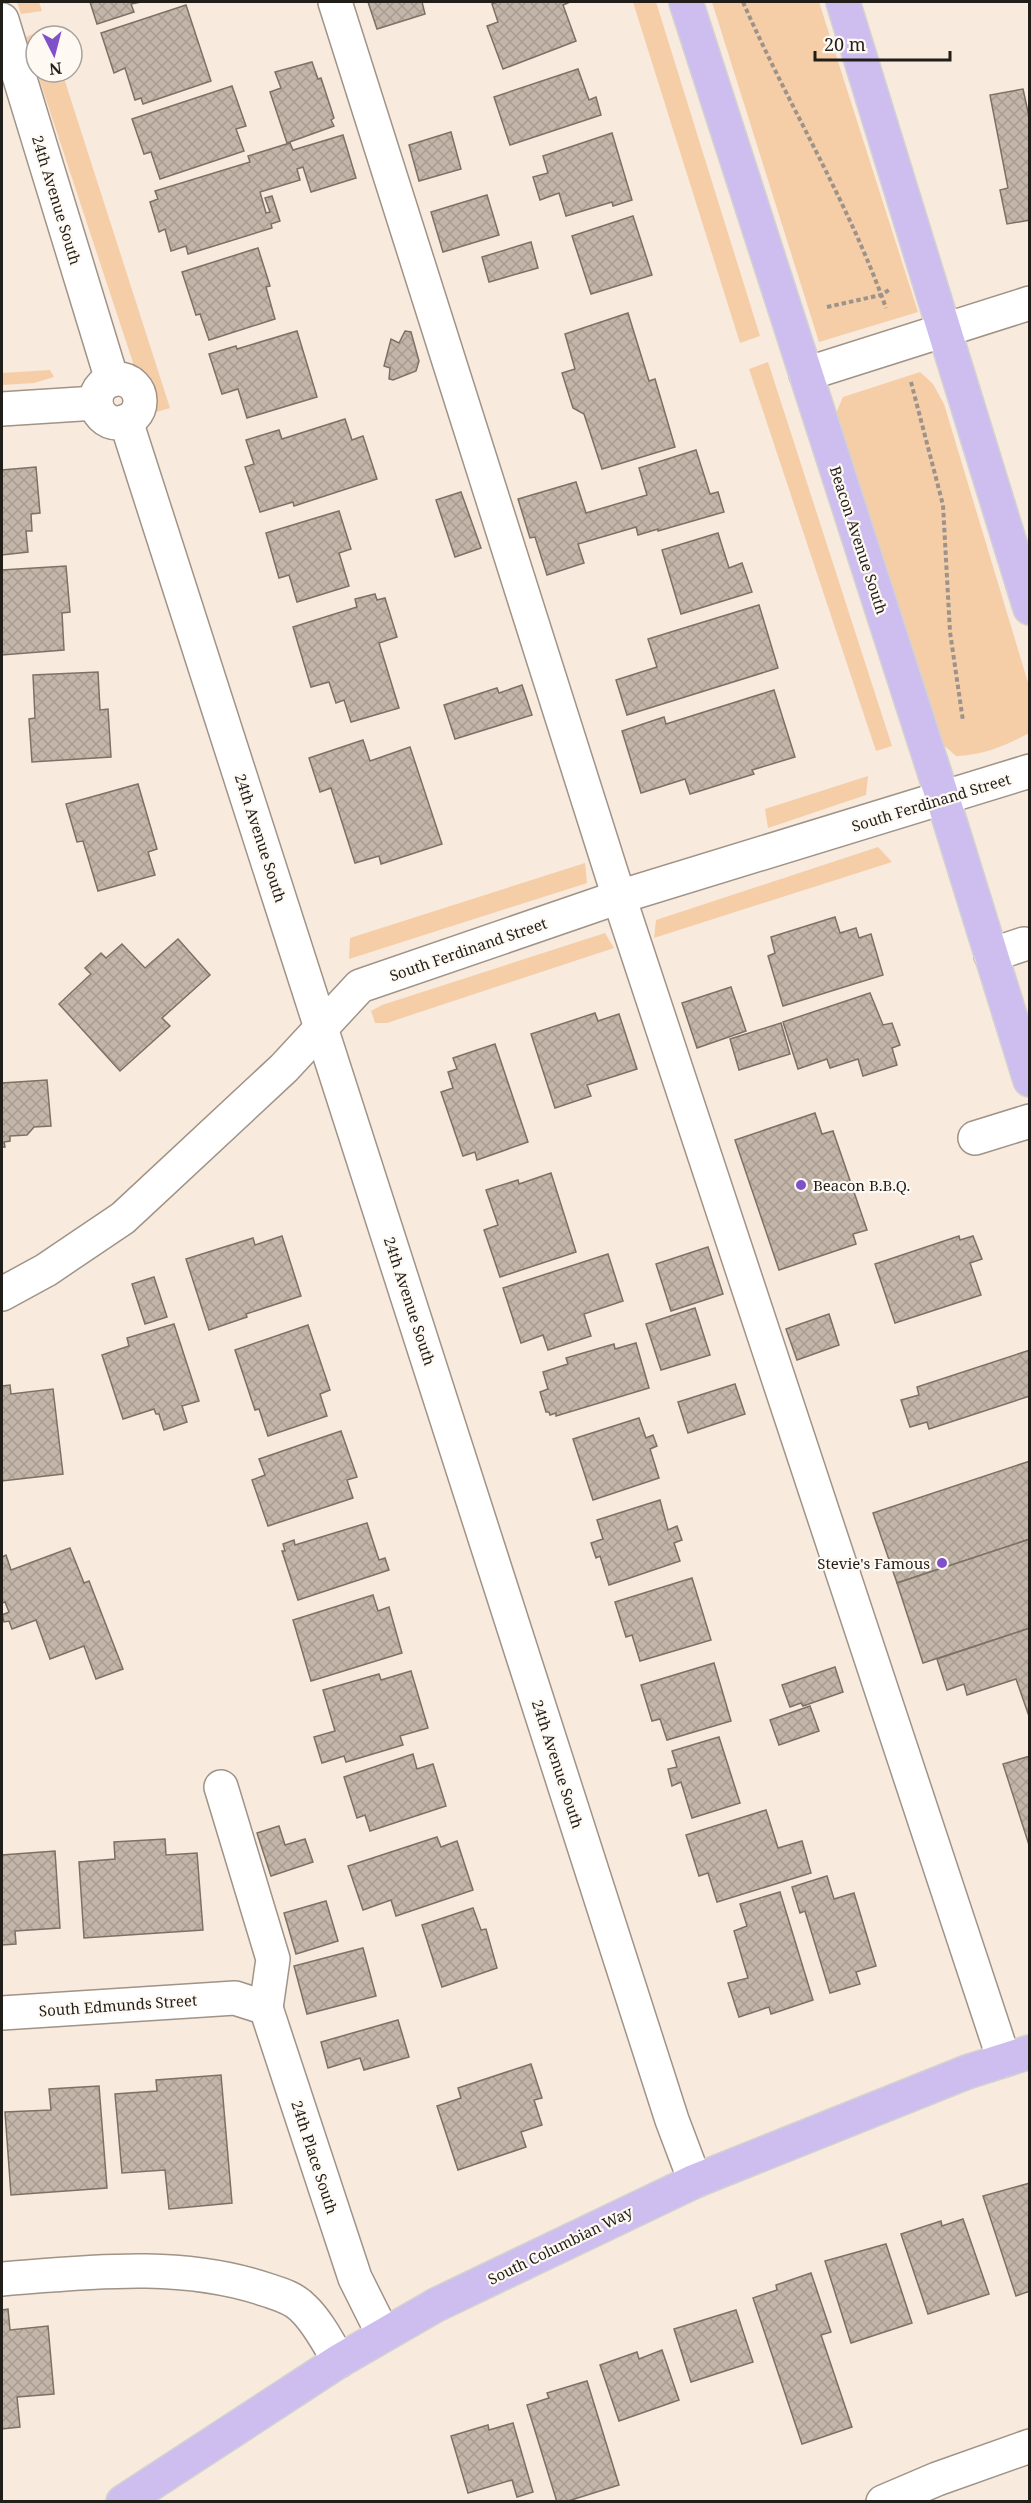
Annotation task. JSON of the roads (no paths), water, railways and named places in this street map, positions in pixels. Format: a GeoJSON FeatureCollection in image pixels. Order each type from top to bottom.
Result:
{"type":"FeatureCollection","features":[{"type":"Feature","properties":{"kind":"main road","name":"Beacon Avenue South"},"geometry":{"type":"LineString","coordinates":[[686,2],[943,799],[1029,1080]]}},
{"type":"Feature","properties":{"kind":"main road"},"geometry":{"type":"LineString","coordinates":[[843,2],[1029,608]]}},
{"type":"Feature","properties":{"kind":"main road","name":"South Columbian Way"},"geometry":{"type":"LineString","coordinates":[[123,2502],[339,2361],[436,2305],[694,2181],[967,2072],[1017,2056]]}},
{"type":"Feature","properties":{"kind":"street"},"geometry":{"type":"LineString","coordinates":[[335,2],[619,897],[1017,2056]]}},
{"type":"Feature","properties":{"kind":"street","name":"24th Avenue South"},"geometry":{"type":"LineString","coordinates":[[2,20],[104,391],[99,412],[110,422],[126,421],[672,2120],[694,2181]]}},
{"type":"Feature","properties":{"kind":"street"},"geometry":{"type":"LineString","coordinates":[[806,374],[1029,303]]}},
{"type":"Feature","properties":{"kind":"street"},"geometry":{"type":"LineString","coordinates":[[2,409],[104,391]]}},
{"type":"Feature","properties":{"kind":"street","name":"South Ferdinand Street"},"geometry":{"type":"LineString","coordinates":[[2,1294],[46,1270],[123,1218],[284,1068],[360,986],[619,897],[1029,771]]}},
{"type":"Feature","properties":{"kind":"street"},"geometry":{"type":"LineString","coordinates":[[991,955],[1024,944]]}},
{"type":"Feature","properties":{"kind":"street"},"geometry":{"type":"LineString","coordinates":[[975,1138],[1029,1121]]}},
{"type":"Feature","properties":{"kind":"street"},"geometry":{"type":"LineString","coordinates":[[221,1787],[273,1959],[266,2008]]}},
{"type":"Feature","properties":{"kind":"street","name":"South Edmunds Street"},"geometry":{"type":"LineString","coordinates":[[2,2013],[235,1998],[266,2008]]}},
{"type":"Feature","properties":{"kind":"street","name":"24th Place South"},"geometry":{"type":"LineString","coordinates":[[266,2008],[355,2277],[383,2334]]}},
{"type":"Feature","properties":{"kind":"street"},"geometry":{"type":"LineString","coordinates":[[2,2279],[131,2269],[186,2273],[248,2283],[283,2295],[303,2307],[339,2361]]}},
{"type":"Feature","properties":{"kind":"street"},"geometry":{"type":"LineString","coordinates":[[883,2502],[937,2479],[1029,2446]]}},
{"type":"Feature","properties":{"kind":"place","name":"Beacon B.B.Q."},"geometry":{"type":"Point","coordinates":[801,1185]}},
{"type":"Feature","properties":{"kind":"place","name":"Stevie's Famous"},"geometry":{"type":"Point","coordinates":[942,1563]}}]}
